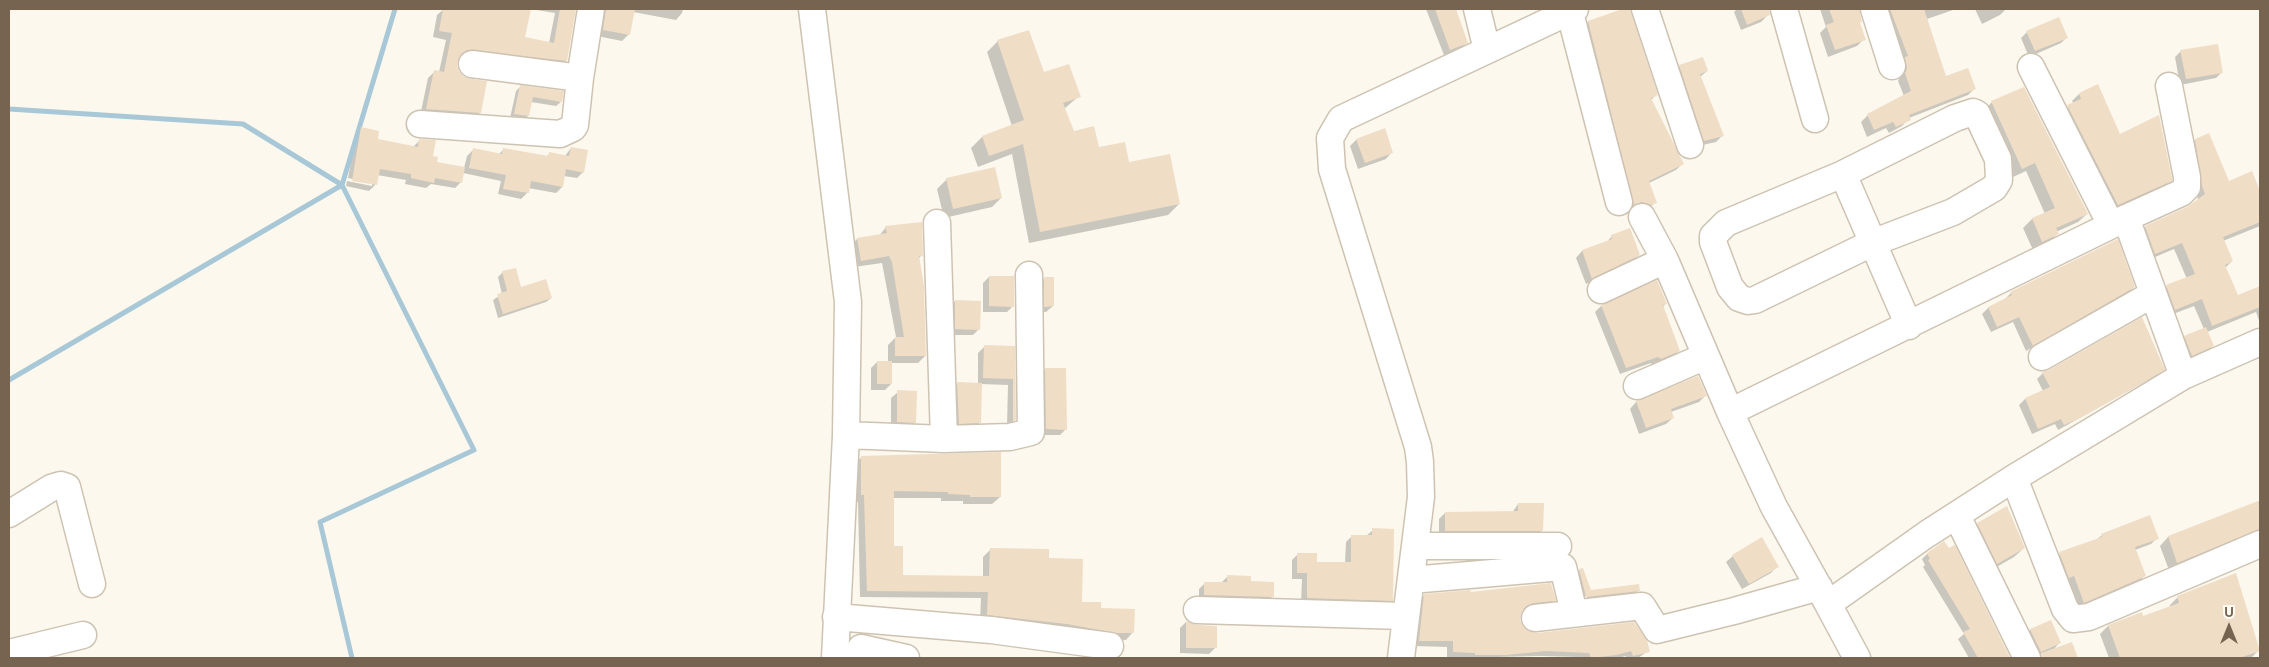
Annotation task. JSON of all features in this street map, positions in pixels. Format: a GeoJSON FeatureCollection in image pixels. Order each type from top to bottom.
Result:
{"type":"FeatureCollection","features":[{"type":"Feature","properties":{"kind":"street"},"geometry":{"type":"LineString","coordinates":[[420,124],[560,134],[573,128],[575,125],[591,9]]}},
{"type":"Feature","properties":{"kind":"street"},"geometry":{"type":"LineString","coordinates":[[812,9],[848,302],[846,434],[835,658]]}},
{"type":"Feature","properties":{"kind":"street"},"geometry":{"type":"LineString","coordinates":[[1477,9],[1488,50]]}},
{"type":"Feature","properties":{"kind":"street"},"geometry":{"type":"LineString","coordinates":[[1645,9],[1690,145]]}},
{"type":"Feature","properties":{"kind":"street"},"geometry":{"type":"LineString","coordinates":[[1784,9],[1815,119]]}},
{"type":"Feature","properties":{"kind":"street"},"geometry":{"type":"LineString","coordinates":[[1874,9],[1892,66]]}},
{"type":"Feature","properties":{"kind":"street"},"geometry":{"type":"LineString","coordinates":[[1401,658],[1421,497],[1418,446],[1332,169],[1330,138],[1341,119],[1571,10],[1619,202]]}},
{"type":"Feature","properties":{"kind":"street"},"geometry":{"type":"LineString","coordinates":[[472,64],[580,78]]}},
{"type":"Feature","properties":{"kind":"street"},"geometry":{"type":"LineString","coordinates":[[2031,67],[2119,222],[2154,294],[2183,376]]}},
{"type":"Feature","properties":{"kind":"street"},"geometry":{"type":"LineString","coordinates":[[1730,412],[2181,193],[2186,187],[2187,177],[2169,86]]}},
{"type":"Feature","properties":{"kind":"street"},"geometry":{"type":"LineString","coordinates":[[1965,113],[1977,114],[1998,159],[1999,180],[1994,188],[1953,212],[1872,243],[1756,300],[1748,301],[1739,298],[1730,288],[1713,242],[1713,236],[1726,223],[1843,174],[1965,113]]}},
{"type":"Feature","properties":{"kind":"street"},"geometry":{"type":"LineString","coordinates":[[1843,174],[1909,326]]}},
{"type":"Feature","properties":{"kind":"street"},"geometry":{"type":"LineString","coordinates":[[1642,217],[1665,260],[1730,412],[1774,507],[1857,658]]}},
{"type":"Feature","properties":{"kind":"street"},"geometry":{"type":"LineString","coordinates":[[937,223],[944,438]]}},
{"type":"Feature","properties":{"kind":"street"},"geometry":{"type":"LineString","coordinates":[[1601,290],[1665,260]]}},
{"type":"Feature","properties":{"kind":"street"},"geometry":{"type":"LineString","coordinates":[[846,434],[944,438],[1010,436],[1031,432],[1029,275]]}},
{"type":"Feature","properties":{"kind":"street"},"geometry":{"type":"LineString","coordinates":[[2042,357],[2154,294]]}},
{"type":"Feature","properties":{"kind":"street"},"geometry":{"type":"LineString","coordinates":[[1535,618],[1642,606],[1657,630],[1734,611],[1823,595],[1957,516],[2014,478],[2183,376],[2260,342]]}},
{"type":"Feature","properties":{"kind":"street"},"geometry":{"type":"LineString","coordinates":[[1637,386],[1706,356]]}},
{"type":"Feature","properties":{"kind":"street"},"geometry":{"type":"LineString","coordinates":[[2014,478],[2065,609],[2073,619],[2089,617],[2260,544]]}},
{"type":"Feature","properties":{"kind":"street"},"geometry":{"type":"LineString","coordinates":[[9,514],[51,488],[61,485],[67,487],[92,584]]}},
{"type":"Feature","properties":{"kind":"street"},"geometry":{"type":"LineString","coordinates":[[1957,516],[2027,658]]}},
{"type":"Feature","properties":{"kind":"street"},"geometry":{"type":"LineString","coordinates":[[1416,546],[1558,546]]}},
{"type":"Feature","properties":{"kind":"street"},"geometry":{"type":"LineString","coordinates":[[1411,580],[1563,567],[1574,613]]}},
{"type":"Feature","properties":{"kind":"street"},"geometry":{"type":"LineString","coordinates":[[1197,610],[1405,616]]}},
{"type":"Feature","properties":{"kind":"street"},"geometry":{"type":"LineString","coordinates":[[836,617],[990,630],[1110,646]]}},
{"type":"Feature","properties":{"kind":"street"},"geometry":{"type":"LineString","coordinates":[[9,653],[83,635]]}},
{"type":"Feature","properties":{"kind":"street"},"geometry":{"type":"LineString","coordinates":[[858,658],[861,648],[906,658]]}},
{"type":"Feature","properties":{"kind":"building"},"geometry":{"type":"Polygon","coordinates":[[[443,9],[531,9],[525,37],[554,43],[560,9],[576,9],[567,61],[467,50],[460,55],[457,63],[458,70],[463,76],[470,79],[487,81],[481,113],[426,109],[434,70],[444,72],[452,33],[439,31],[443,9]]]}},
{"type":"Feature","properties":{"kind":"building"},"geometry":{"type":"Polygon","coordinates":[[[606,9],[635,9],[630,35],[603,30],[606,9]]]}},
{"type":"Feature","properties":{"kind":"building"},"geometry":{"type":"Polygon","coordinates":[[[1435,9],[1456,9],[1468,43],[1450,50],[1435,9]]]}},
{"type":"Feature","properties":{"kind":"building"},"geometry":{"type":"Polygon","coordinates":[[[1622,9],[1630,9],[1658,95],[1651,98],[1684,164],[1649,181],[1657,203],[1651,205],[1642,202],[1634,205],[1588,21],[1622,9]]]}},
{"type":"Feature","properties":{"kind":"building"},"geometry":{"type":"Polygon","coordinates":[[[1741,9],[1769,9],[1770,15],[1747,25],[1741,9]]]}},
{"type":"Feature","properties":{"kind":"building"},"geometry":{"type":"Polygon","coordinates":[[[1829,9],[1859,9],[1862,22],[1860,23],[1866,40],[1835,50],[1826,25],[1834,22],[1829,9]]]}},
{"type":"Feature","properties":{"kind":"building"},"geometry":{"type":"Polygon","coordinates":[[[1890,9],[1924,9],[1946,76],[1968,68],[1976,89],[1909,115],[1911,120],[1896,127],[1893,122],[1874,130],[1867,114],[1911,91],[1905,73],[1907,69],[1905,57],[1908,56],[1890,9]]]}},
{"type":"Feature","properties":{"kind":"building"},"geometry":{"type":"Polygon","coordinates":[[[2059,17],[2068,38],[2035,51],[2026,31],[2059,17]]]}},
{"type":"Feature","properties":{"kind":"building"},"geometry":{"type":"Polygon","coordinates":[[[1029,30],[1044,72],[1069,64],[1081,97],[1063,103],[1074,131],[1094,126],[1099,147],[1125,142],[1129,162],[1170,154],[1180,204],[1040,232],[1023,144],[989,156],[982,136],[1024,120],[997,40],[1029,30]]]}},
{"type":"Feature","properties":{"kind":"building"},"geometry":{"type":"Polygon","coordinates":[[[2218,44],[2223,73],[2186,79],[2180,50],[2218,44]]]}},
{"type":"Feature","properties":{"kind":"building"},"geometry":{"type":"Polygon","coordinates":[[[1703,57],[1708,71],[1700,74],[1724,136],[1704,141],[1679,65],[1703,57]]]}},
{"type":"Feature","properties":{"kind":"building"},"geometry":{"type":"Polygon","coordinates":[[[2098,84],[2120,134],[2159,115],[2172,178],[2172,181],[2118,205],[2067,105],[2081,99],[2079,93],[2098,84]]]}},
{"type":"Feature","properties":{"kind":"building"},"geometry":{"type":"Polygon","coordinates":[[[520,85],[564,91],[562,102],[533,97],[529,116],[514,114],[520,85]]]}},
{"type":"Feature","properties":{"kind":"building"},"geometry":{"type":"Polygon","coordinates":[[[2024,87],[2088,214],[2056,228],[2059,234],[2042,242],[2032,218],[2055,208],[2035,163],[2022,169],[1991,101],[2024,87]]]}},
{"type":"Feature","properties":{"kind":"building"},"geometry":{"type":"Polygon","coordinates":[[[361,127],[379,131],[378,139],[418,147],[419,139],[436,140],[433,156],[438,157],[437,162],[465,167],[462,183],[435,178],[434,183],[411,178],[411,174],[380,169],[377,185],[352,181],[361,127]]]}},
{"type":"Feature","properties":{"kind":"building"},"geometry":{"type":"Polygon","coordinates":[[[1385,128],[1393,153],[1365,163],[1356,139],[1385,128]]]}},
{"type":"Feature","properties":{"kind":"building"},"geometry":{"type":"Polygon","coordinates":[[[2209,133],[2229,181],[2252,171],[2260,191],[2260,222],[2223,237],[2233,261],[2225,265],[2238,295],[2260,286],[2260,307],[2212,326],[2202,299],[2175,310],[2166,285],[2195,274],[2182,243],[2155,254],[2145,226],[2187,207],[2205,194],[2202,186],[2195,139],[2209,133]]]}},
{"type":"Feature","properties":{"kind":"building"},"geometry":{"type":"Polygon","coordinates":[[[571,147],[588,150],[584,173],[566,169],[563,187],[531,181],[529,193],[503,189],[506,175],[469,168],[473,148],[502,154],[503,148],[548,156],[549,152],[569,156],[571,147]]]}},
{"type":"Feature","properties":{"kind":"building"},"geometry":{"type":"Polygon","coordinates":[[[995,167],[1002,198],[953,209],[946,178],[995,167]]]}},
{"type":"Feature","properties":{"kind":"building"},"geometry":{"type":"Polygon","coordinates":[[[922,222],[923,256],[919,256],[924,286],[926,356],[895,356],[895,337],[904,337],[892,262],[889,256],[861,261],[857,238],[887,233],[885,226],[922,222]]]}},
{"type":"Feature","properties":{"kind":"building"},"geometry":{"type":"Polygon","coordinates":[[[1630,228],[1640,255],[1592,279],[1582,250],[1612,239],[1611,235],[1630,228]]]}},
{"type":"Feature","properties":{"kind":"building"},"geometry":{"type":"Polygon","coordinates":[[[2118,239],[2135,287],[2033,346],[2019,317],[1997,327],[1988,307],[2012,295],[2010,292],[2118,239]]]}},
{"type":"Feature","properties":{"kind":"building"},"geometry":{"type":"Polygon","coordinates":[[[516,268],[521,287],[546,279],[552,298],[503,314],[497,294],[507,291],[502,271],[516,268]]]}},
{"type":"Feature","properties":{"kind":"building"},"geometry":{"type":"Polygon","coordinates":[[[989,276],[1014,276],[1014,307],[989,306],[989,276]]]}},
{"type":"Feature","properties":{"kind":"building"},"geometry":{"type":"Polygon","coordinates":[[[1044,277],[1054,277],[1054,306],[1044,307],[1044,277]]]}},
{"type":"Feature","properties":{"kind":"building"},"geometry":{"type":"Polygon","coordinates":[[[1657,280],[1667,304],[1663,305],[1680,351],[1661,359],[1658,357],[1626,368],[1601,305],[1657,280]]]}},
{"type":"Feature","properties":{"kind":"building"},"geometry":{"type":"Polygon","coordinates":[[[955,300],[981,301],[980,330],[955,329],[955,300]]]}},
{"type":"Feature","properties":{"kind":"building"},"geometry":{"type":"Polygon","coordinates":[[[2142,317],[2165,370],[2082,417],[2064,425],[2061,419],[2038,429],[2025,398],[2050,387],[2042,372],[2049,370],[2142,317]]]}},
{"type":"Feature","properties":{"kind":"building"},"geometry":{"type":"Polygon","coordinates":[[[2206,327],[2214,346],[2192,356],[2184,336],[2206,327]]]}},
{"type":"Feature","properties":{"kind":"building"},"geometry":{"type":"Polygon","coordinates":[[[984,345],[1015,346],[1016,420],[1013,421],[1013,379],[983,378],[984,345]]]}},
{"type":"Feature","properties":{"kind":"building"},"geometry":{"type":"Polygon","coordinates":[[[877,361],[892,361],[892,384],[877,384],[877,361]]]}},
{"type":"Feature","properties":{"kind":"building"},"geometry":{"type":"Polygon","coordinates":[[[1045,368],[1066,368],[1067,430],[1046,429],[1045,368]]]}},
{"type":"Feature","properties":{"kind":"building"},"geometry":{"type":"Polygon","coordinates":[[[1698,376],[1707,396],[1671,409],[1674,418],[1646,428],[1636,401],[1698,376]]]}},
{"type":"Feature","properties":{"kind":"building"},"geometry":{"type":"Polygon","coordinates":[[[957,382],[982,383],[981,423],[959,424],[957,382]]]}},
{"type":"Feature","properties":{"kind":"building"},"geometry":{"type":"Polygon","coordinates":[[[897,390],[917,391],[916,423],[897,422],[897,390]]]}},
{"type":"Feature","properties":{"kind":"building"},"geometry":{"type":"Polygon","coordinates":[[[1001,452],[1001,497],[970,497],[970,495],[948,494],[948,492],[894,491],[894,546],[903,546],[903,575],[989,576],[990,548],[1049,549],[1049,558],[1083,559],[1082,602],[1101,602],[1101,608],[1135,609],[1134,633],[1116,633],[1067,624],[987,615],[988,592],[867,591],[864,495],[861,495],[861,456],[1001,452]]]}},
{"type":"Feature","properties":{"kind":"building"},"geometry":{"type":"Polygon","coordinates":[[[2258,501],[2260,529],[2177,563],[2168,536],[2258,501]]]}},
{"type":"Feature","properties":{"kind":"building"},"geometry":{"type":"Polygon","coordinates":[[[1518,503],[1544,503],[1543,531],[1445,531],[1445,512],[1518,511],[1518,503]]]}},
{"type":"Feature","properties":{"kind":"building"},"geometry":{"type":"Polygon","coordinates":[[[2007,506],[2025,548],[1997,564],[1977,523],[2007,506]]]}},
{"type":"Feature","properties":{"kind":"building"},"geometry":{"type":"Polygon","coordinates":[[[2150,515],[2159,539],[2135,547],[2146,576],[2084,603],[2074,576],[2069,578],[2059,552],[2102,537],[2101,534],[2150,515]]]}},
{"type":"Feature","properties":{"kind":"building"},"geometry":{"type":"Polygon","coordinates":[[[1372,528],[1394,529],[1393,601],[1307,598],[1307,573],[1297,573],[1297,553],[1317,553],[1317,562],[1351,562],[1351,535],[1372,535],[1372,528]]]}},
{"type":"Feature","properties":{"kind":"building"},"geometry":{"type":"Polygon","coordinates":[[[1762,537],[1779,567],[1749,584],[1732,555],[1762,537]]]}},
{"type":"Feature","properties":{"kind":"building"},"geometry":{"type":"Polygon","coordinates":[[[1944,541],[1949,548],[1955,545],[2010,658],[1978,658],[1963,632],[1970,629],[1928,560],[1930,559],[1927,553],[1944,541]]]}},
{"type":"Feature","properties":{"kind":"building"},"geometry":{"type":"Polygon","coordinates":[[[1583,568],[1591,590],[1639,584],[1640,591],[1586,597],[1579,569],[1583,568]]]}},
{"type":"Feature","properties":{"kind":"building"},"geometry":{"type":"Polygon","coordinates":[[[2236,573],[2260,651],[2239,658],[2120,658],[2108,625],[2142,612],[2143,616],[2179,603],[2177,596],[2236,573]]]}},
{"type":"Feature","properties":{"kind":"building"},"geometry":{"type":"Polygon","coordinates":[[[1227,575],[1251,576],[1251,581],[1274,582],[1274,597],[1204,595],[1204,582],[1227,582],[1227,575]]]}},
{"type":"Feature","properties":{"kind":"building"},"geometry":{"type":"Polygon","coordinates":[[[1551,583],[1556,601],[1533,603],[1522,612],[1520,620],[1529,631],[1537,633],[1634,622],[1647,640],[1650,652],[1633,656],[1631,651],[1591,658],[1589,653],[1546,651],[1506,655],[1475,655],[1475,653],[1453,652],[1453,641],[1419,641],[1424,594],[1470,590],[1471,592],[1551,583]]]}},
{"type":"Feature","properties":{"kind":"building"},"geometry":{"type":"Polygon","coordinates":[[[2051,620],[2061,643],[2041,652],[2030,629],[2051,620]]]}},
{"type":"Feature","properties":{"kind":"building"},"geometry":{"type":"Polygon","coordinates":[[[1186,621],[1197,625],[1217,626],[1217,648],[1186,648],[1186,621]]]}},
{"type":"Feature","properties":{"kind":"building"},"geometry":{"type":"Polygon","coordinates":[[[2072,642],[2078,658],[2042,658],[2041,653],[2072,642]]]}},
{"type":"Feature","properties":{"kind":"waterway"},"geometry":{"type":"LineString","coordinates":[[9,380],[342,185],[395,9]]}},
{"type":"Feature","properties":{"kind":"waterway"},"geometry":{"type":"LineString","coordinates":[[9,109],[243,124],[342,185],[474,450],[320,522],[352,658]]}}]}
